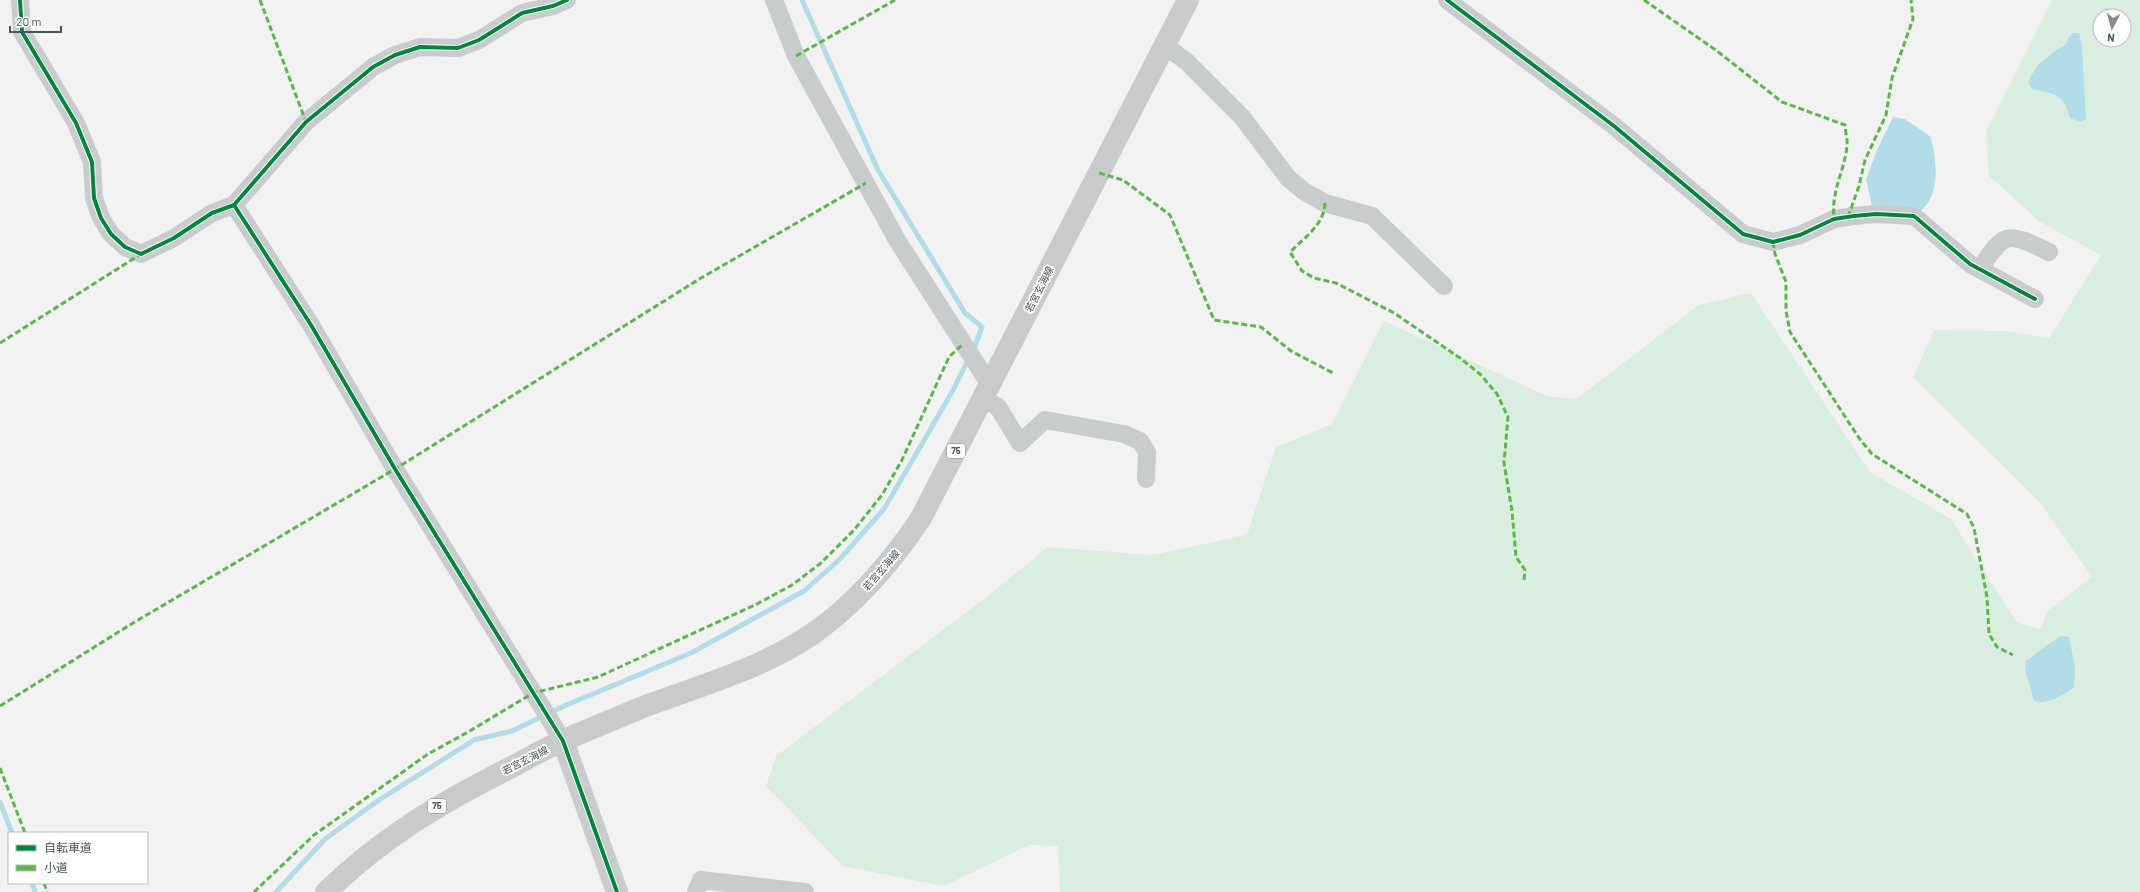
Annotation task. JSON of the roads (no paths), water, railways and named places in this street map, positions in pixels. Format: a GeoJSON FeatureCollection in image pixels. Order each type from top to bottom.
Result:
{"type":"FeatureCollection","features":[{"type":"Feature","properties":{"kind":"main road","name":"若宮玄海線"},"geometry":{"type":"LineString","coordinates":[[326,892],[351,868],[398,832],[440,804],[563,741],[644,707],[712,684],[776,655],[811,635],[843,610],[883,570],[921,518],[1188,0]]}},
{"type":"Feature","properties":{"kind":"street"},"geometry":{"type":"LineString","coordinates":[[20,0],[22,32],[76,123],[92,162],[94,198],[101,218],[111,234],[125,247],[141,254],[174,238],[212,213],[234,204],[306,122],[373,68],[395,55],[420,47],[458,48],[479,40],[522,13],[553,6],[567,0]]}},
{"type":"Feature","properties":{"kind":"street"},"geometry":{"type":"LineString","coordinates":[[774,0],[796,56],[897,240],[987,392],[1020,443],[1046,420],[1124,434],[1140,441],[1147,452],[1146,479]]}},
{"type":"Feature","properties":{"kind":"street"},"geometry":{"type":"LineString","coordinates":[[1447,0],[1614,126],[1743,234],[1773,242],[1800,235],[1834,219],[1876,214],[1914,216],[1970,264],[2035,299]]}},
{"type":"Feature","properties":{"kind":"street"},"geometry":{"type":"LineString","coordinates":[[1164,45],[1186,62],[1242,117],[1288,178],[1305,192],[1325,203],[1372,216],[1444,286]]}},
{"type":"Feature","properties":{"kind":"street"},"geometry":{"type":"LineString","coordinates":[[234,204],[311,325],[395,468],[563,741],[617,892]]}},
{"type":"Feature","properties":{"kind":"street"},"geometry":{"type":"LineString","coordinates":[[1980,269],[1994,247],[2004,240],[2017,237],[2049,252]]}},
{"type":"Feature","properties":{"kind":"street"},"geometry":{"type":"LineString","coordinates":[[696,892],[701,880],[805,892]]}},
{"type":"Feature","properties":{"kind":"water"},"geometry":{"type":"Polygon","coordinates":[[[2072,33],[2079,33],[2082,45],[2086,119],[2080,122],[2070,118],[2065,104],[2057,96],[2032,89],[2028,82],[2037,66],[2056,50],[2064,46],[2072,33]]]}},
{"type":"Feature","properties":{"kind":"water"},"geometry":{"type":"Polygon","coordinates":[[[1893,117],[1905,119],[1931,137],[1936,177],[1931,197],[1919,212],[1872,206],[1866,179],[1878,148],[1893,117]]]}},
{"type":"Feature","properties":{"kind":"water"},"geometry":{"type":"Polygon","coordinates":[[[2060,636],[2069,637],[2075,667],[2074,688],[2045,702],[2034,701],[2025,669],[2026,661],[2060,636]]]}},
{"type":"Feature","properties":{"kind":"waterway"},"geometry":{"type":"LineString","coordinates":[[802,0],[878,170],[965,313],[982,327],[973,351]]}},
{"type":"Feature","properties":{"kind":"waterway"},"geometry":{"type":"LineString","coordinates":[[276,892],[325,839],[379,800],[474,740],[512,731],[564,706],[691,653],[804,591],[839,560],[884,509],[952,392],[968,360]]}},
{"type":"Feature","properties":{"kind":"waterway"},"geometry":{"type":"LineString","coordinates":[[0,802],[12,832]]}},
{"type":"Feature","properties":{"kind":"waterway"},"geometry":{"type":"LineString","coordinates":[[32,884],[35,892]]}}]}
